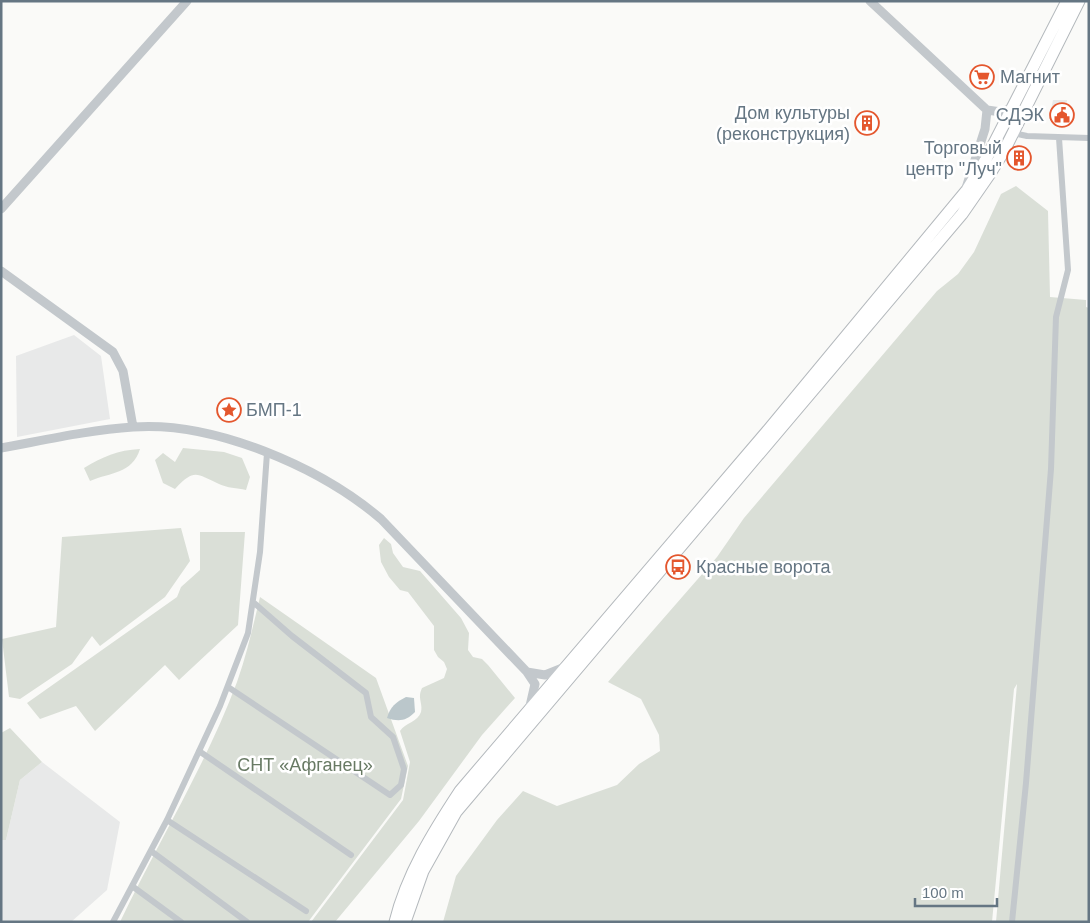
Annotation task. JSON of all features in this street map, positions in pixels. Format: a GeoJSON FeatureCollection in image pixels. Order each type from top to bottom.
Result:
{"type":"FeatureCollection","features":[{"type":"Feature","properties":{"kind":"highway"},"geometry":{"type":"LineString","coordinates":[[395,922],[408,881],[443,816],[460,791],[763,436],[960,199],[985,161],[1067,1]]}},
{"type":"Feature","properties":{"kind":"highway"},"geometry":{"type":"LineString","coordinates":[[405,922],[423,871],[456,812],[962,214],[990,176],[1078,1]]}},
{"type":"Feature","properties":{"kind":"street"},"geometry":{"type":"LineString","coordinates":[[1,209],[187,1]]}},
{"type":"Feature","properties":{"kind":"street"},"geometry":{"type":"LineString","coordinates":[[870,1],[986,110],[1001,112],[1012,108]]}},
{"type":"Feature","properties":{"kind":"street"},"geometry":{"type":"LineString","coordinates":[[960,199],[985,129],[986,110]]}},
{"type":"Feature","properties":{"kind":"street"},"geometry":{"type":"LineString","coordinates":[[1012,133],[1026,136],[1089,138]]}},
{"type":"Feature","properties":{"kind":"street"},"geometry":{"type":"LineString","coordinates":[[1012,922],[1026,783],[1051,469],[1056,317],[1068,270],[1059,138]]}},
{"type":"Feature","properties":{"kind":"street"},"geometry":{"type":"LineString","coordinates":[[1,271],[113,352],[123,371],[133,427]]}},
{"type":"Feature","properties":{"kind":"street"},"geometry":{"type":"LineString","coordinates":[[1,448],[133,427],[177,428],[198,431],[267,454],[324,478],[372,512],[527,672],[535,684],[530,707]]}},
{"type":"Feature","properties":{"kind":"street"},"geometry":{"type":"LineString","coordinates":[[116,921],[167,820],[199,751],[228,686],[248,633],[260,552],[267,454]]}},
{"type":"Feature","properties":{"kind":"street"},"geometry":{"type":"LineString","coordinates":[[228,686],[390,795],[401,785],[404,769],[393,737],[371,718],[366,693],[292,636],[253,602]]}},
{"type":"Feature","properties":{"kind":"street"},"geometry":{"type":"LineString","coordinates":[[527,672],[545,675],[565,667]]}},
{"type":"Feature","properties":{"kind":"street"},"geometry":{"type":"LineString","coordinates":[[199,751],[351,855]]}},
{"type":"Feature","properties":{"kind":"street"},"geometry":{"type":"LineString","coordinates":[[167,820],[306,911]]}},
{"type":"Feature","properties":{"kind":"street"},"geometry":{"type":"LineString","coordinates":[[151,851],[247,922]]}},
{"type":"Feature","properties":{"kind":"street"},"geometry":{"type":"LineString","coordinates":[[132,886],[181,922]]}},
{"type":"Feature","properties":{"kind":"shaded area"},"geometry":{"type":"Polygon","coordinates":[[[1053,100],[1067,100],[1066,119],[1049,119],[1053,100]]]}},
{"type":"Feature","properties":{"kind":"shaded area"},"geometry":{"type":"Polygon","coordinates":[[[74,335],[101,356],[110,419],[17,437],[16,356],[74,335]]]}},
{"type":"Feature","properties":{"kind":"shaded area"},"geometry":{"type":"Polygon","coordinates":[[[406,697],[414,698],[415,712],[402,720],[387,718],[394,705],[406,697]]]}},
{"type":"Feature","properties":{"kind":"shaded area"},"geometry":{"type":"Polygon","coordinates":[[[42,762],[120,822],[107,890],[71,922],[1,922],[1,840],[6,840],[20,780],[42,762]]]}},
{"type":"Feature","properties":{"kind":"green space"},"geometry":{"type":"Polygon","coordinates":[[[1016,186],[1048,211],[1050,297],[1086,300],[1086,307],[1089,308],[1089,922],[996,922],[1017,684],[1014,689],[992,922],[443,922],[456,876],[497,820],[523,791],[557,806],[617,785],[639,764],[660,751],[659,735],[641,699],[608,682],[717,557],[744,518],[937,291],[958,274],[974,252],[1001,194],[1016,186]]]}},
{"type":"Feature","properties":{"kind":"green space"},"geometry":{"type":"Polygon","coordinates":[[[183,448],[224,452],[242,458],[250,477],[246,490],[225,486],[196,475],[187,478],[175,489],[163,483],[155,460],[163,453],[175,462],[183,448]]]}},
{"type":"Feature","properties":{"kind":"green space"},"geometry":{"type":"Polygon","coordinates":[[[140,449],[132,463],[126,468],[90,481],[84,468],[110,455],[140,449]]]}},
{"type":"Feature","properties":{"kind":"green space"},"geometry":{"type":"Polygon","coordinates":[[[181,528],[190,561],[165,597],[100,646],[92,636],[72,664],[20,699],[9,697],[2,639],[56,627],[62,537],[181,528]]]}},
{"type":"Feature","properties":{"kind":"green space"},"geometry":{"type":"Polygon","coordinates":[[[200,532],[245,532],[238,625],[179,680],[165,665],[95,731],[76,706],[40,719],[27,703],[177,597],[181,587],[200,570],[200,532]]]}},
{"type":"Feature","properties":{"kind":"green space"},"geometry":{"type":"Polygon","coordinates":[[[384,538],[391,544],[393,553],[403,567],[420,571],[461,618],[469,633],[468,650],[473,657],[482,659],[488,665],[515,698],[482,735],[419,821],[335,922],[311,922],[403,800],[410,762],[400,731],[421,712],[420,695],[422,688],[444,678],[447,669],[434,650],[434,626],[408,592],[400,590],[389,577],[381,562],[379,545],[384,538]]]}},
{"type":"Feature","properties":{"kind":"green space","name":"СНТ «Афганец»"},"geometry":{"type":"Polygon","coordinates":[[[260,597],[376,678],[408,766],[401,799],[308,922],[120,922],[225,713],[244,661],[260,597]]]}},
{"type":"Feature","properties":{"kind":"green space"},"geometry":{"type":"Polygon","coordinates":[[[10,728],[42,762],[20,780],[6,840],[1,840],[1,733],[10,728]]]}},
{"type":"Feature","properties":{"kind":"place","name":"Магнит"},"geometry":{"type":"Point","coordinates":[982,77]}},
{"type":"Feature","properties":{"kind":"place","name":"СДЭК"},"geometry":{"type":"Point","coordinates":[1062,115]}},
{"type":"Feature","properties":{"kind":"place","name":"Дом культуры (реконструкция)"},"geometry":{"type":"Point","coordinates":[867,123]}},
{"type":"Feature","properties":{"kind":"place","name":"Торговый центр \"Луч\""},"geometry":{"type":"Point","coordinates":[1019,158]}},
{"type":"Feature","properties":{"kind":"place","name":"БМП-1"},"geometry":{"type":"Point","coordinates":[229,410]}},
{"type":"Feature","properties":{"kind":"place","name":"Красные ворота"},"geometry":{"type":"Point","coordinates":[678,567]}}]}
